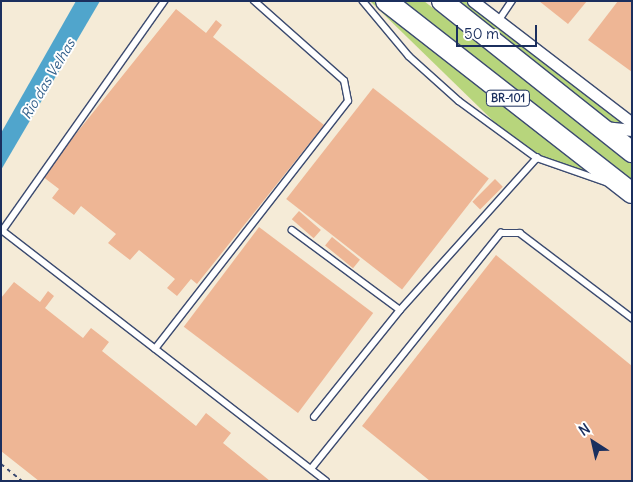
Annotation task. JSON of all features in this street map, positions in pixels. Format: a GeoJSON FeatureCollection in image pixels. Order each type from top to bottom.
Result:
{"type":"FeatureCollection","features":[{"type":"Feature","properties":{"kind":"highway","name":"BR-101"},"geometry":{"type":"LineString","coordinates":[[386,1],[626,189]]}},
{"type":"Feature","properties":{"kind":"highway","name":"BR-101"},"geometry":{"type":"LineString","coordinates":[[442,1],[632,152]]}},
{"type":"Feature","properties":{"kind":"street"},"geometry":{"type":"LineString","coordinates":[[473,1],[632,124]]}},
{"type":"Feature","properties":{"kind":"street"},"geometry":{"type":"LineString","coordinates":[[600,127],[632,130]]}},
{"type":"Feature","properties":{"kind":"lane"},"geometry":{"type":"LineString","coordinates":[[165,1],[3,231],[326,481]]}},
{"type":"Feature","properties":{"kind":"lane"},"geometry":{"type":"LineString","coordinates":[[155,349],[348,101],[344,80],[254,1]]}},
{"type":"Feature","properties":{"kind":"lane"},"geometry":{"type":"LineString","coordinates":[[364,1],[409,56],[459,101],[536,158],[626,189]]}},
{"type":"Feature","properties":{"kind":"lane"},"geometry":{"type":"LineString","coordinates":[[499,20],[512,1]]}},
{"type":"Feature","properties":{"kind":"lane"},"geometry":{"type":"LineString","coordinates":[[314,417],[400,310],[536,158]]}},
{"type":"Feature","properties":{"kind":"lane"},"geometry":{"type":"LineString","coordinates":[[292,230],[400,310]]}},
{"type":"Feature","properties":{"kind":"lane"},"geometry":{"type":"LineString","coordinates":[[311,470],[501,233],[520,233],[632,318]]}},
{"type":"Feature","properties":{"kind":"path"},"geometry":{"type":"LineString","coordinates":[[1,464],[22,481]]}},
{"type":"Feature","properties":{"kind":"green space"},"geometry":{"type":"Polygon","coordinates":[[[370,1],[382,1],[612,181],[570,171],[516,143],[370,1]]]}},
{"type":"Feature","properties":{"kind":"green space"},"geometry":{"type":"Polygon","coordinates":[[[399,1],[424,1],[632,164],[632,182],[399,1]]]}},
{"type":"Feature","properties":{"kind":"green space"},"geometry":{"type":"Polygon","coordinates":[[[449,1],[470,1],[632,122],[632,148],[449,1]]]}},
{"type":"Feature","properties":{"kind":"water","name":"Rio das Velhas"},"geometry":{"type":"Polygon","coordinates":[[[76,1],[100,1],[1,170],[1,133],[76,1]]]}},
{"type":"Feature","properties":{"kind":"building"},"geometry":{"type":"Polygon","coordinates":[[[539,1],[587,1],[568,24],[539,1]]]}},
{"type":"Feature","properties":{"kind":"building"},"geometry":{"type":"Polygon","coordinates":[[[618,1],[632,1],[632,72],[588,40],[618,1]]]}},
{"type":"Feature","properties":{"kind":"building"},"geometry":{"type":"Polygon","coordinates":[[[176,9],[206,33],[216,20],[222,25],[213,37],[324,125],[197,284],[191,279],[177,296],[167,288],[175,279],[139,250],[130,260],[108,243],[116,234],[81,206],[74,215],[52,198],[59,189],[42,176],[176,9]]]}},
{"type":"Feature","properties":{"kind":"building"},"geometry":{"type":"Polygon","coordinates":[[[373,88],[489,179],[402,290],[286,199],[373,88]]]}},
{"type":"Feature","properties":{"kind":"building"},"geometry":{"type":"Polygon","coordinates":[[[495,179],[503,187],[480,209],[472,202],[495,179]]]}},
{"type":"Feature","properties":{"kind":"building"},"geometry":{"type":"Polygon","coordinates":[[[299,211],[321,230],[314,238],[292,219],[299,211]]]}},
{"type":"Feature","properties":{"kind":"building"},"geometry":{"type":"Polygon","coordinates":[[[259,227],[373,313],[298,413],[184,327],[259,227]]]}},
{"type":"Feature","properties":{"kind":"building"},"geometry":{"type":"Polygon","coordinates":[[[332,237],[360,260],[353,268],[325,246],[332,237]]]}},
{"type":"Feature","properties":{"kind":"building"},"geometry":{"type":"Polygon","coordinates":[[[496,255],[632,366],[632,481],[430,481],[362,426],[496,255]]]}},
{"type":"Feature","properties":{"kind":"building"},"geometry":{"type":"Polygon","coordinates":[[[14,282],[40,302],[48,291],[54,296],[45,308],[83,338],[91,328],[109,342],[102,351],[196,426],[206,413],[231,433],[223,443],[270,481],[39,481],[1,451],[1,298],[14,282]]]}}]}
